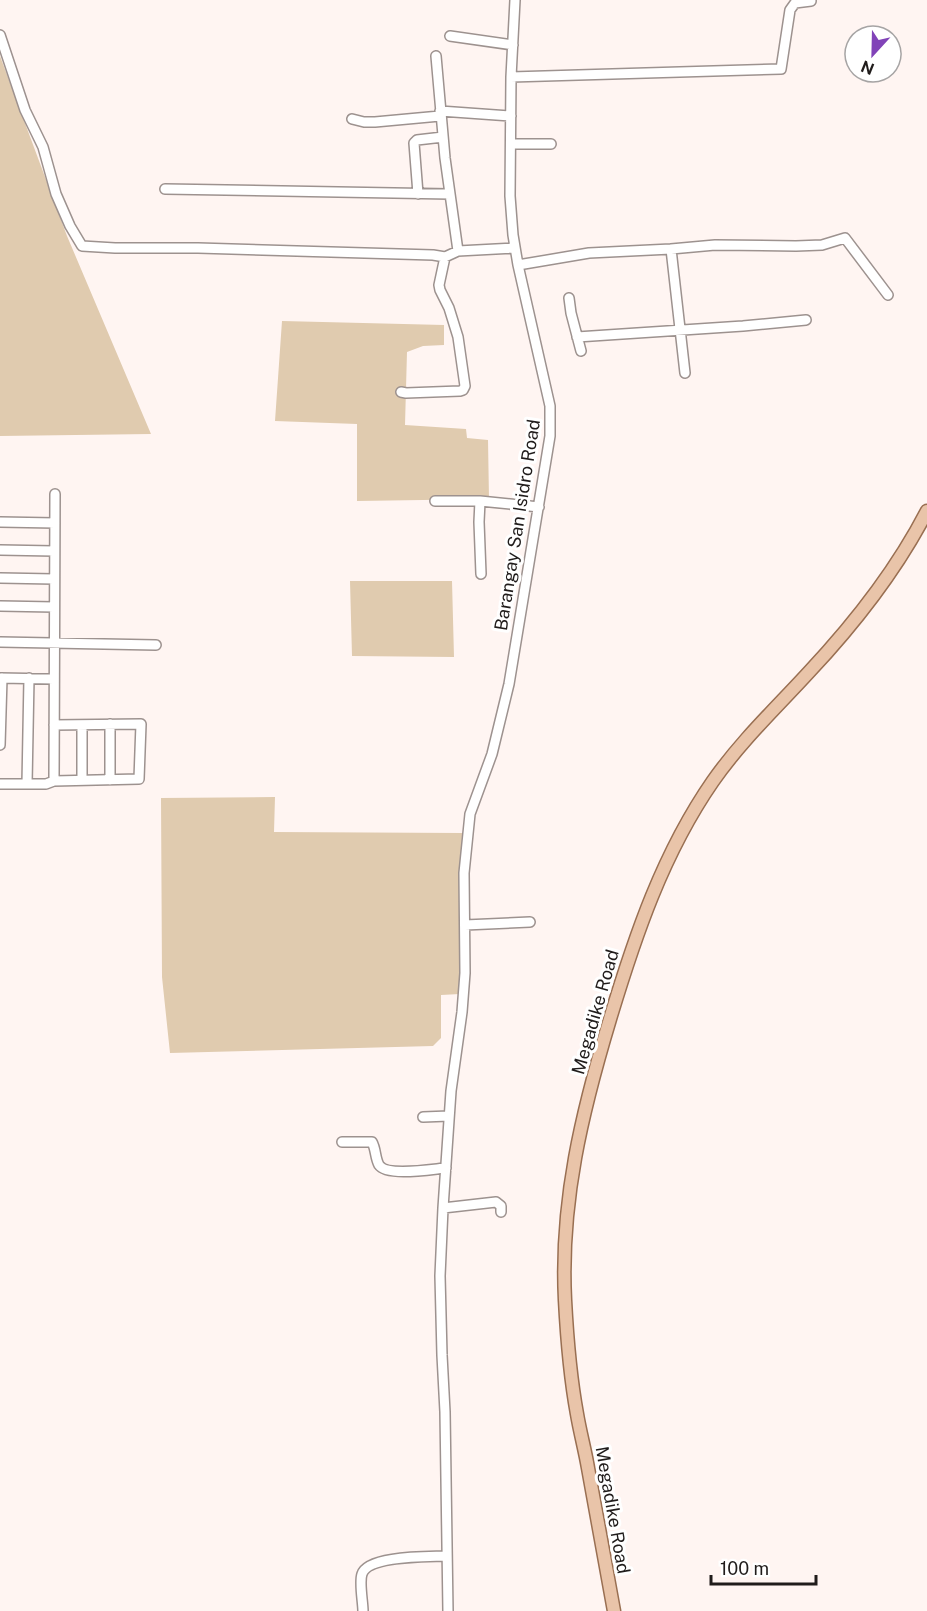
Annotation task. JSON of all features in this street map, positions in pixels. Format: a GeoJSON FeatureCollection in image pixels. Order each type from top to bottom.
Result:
{"type":"FeatureCollection","features":[{"type":"Feature","properties":{"kind":"main road","name":"Megadike Road"},"geometry":{"type":"LineString","coordinates":[[614,1611],[573,1388],[565,1298],[567,1203],[574,1158],[603,1041],[628,958],[646,910],[691,815],[729,759],[839,640],[869,603],[895,566],[927,511]]}},
{"type":"Feature","properties":{"kind":"street","name":"Barangay San Isidro Road"},"geometry":{"type":"LineString","coordinates":[[448,1611],[440,1276],[451,1091],[462,1012],[464,873],[470,814],[492,754],[509,684],[550,436],[550,406],[518,265],[510,196],[511,77],[515,0]]}},
{"type":"Feature","properties":{"kind":"street"},"geometry":{"type":"LineString","coordinates":[[511,77],[781,69],[790,10],[795,3],[811,1]]}},
{"type":"Feature","properties":{"kind":"street"},"geometry":{"type":"LineString","coordinates":[[0,35],[26,110],[43,147],[55,190],[70,226],[82,246],[445,257],[458,251],[515,248]]}},
{"type":"Feature","properties":{"kind":"street"},"geometry":{"type":"LineString","coordinates":[[450,36],[513,45]]}},
{"type":"Feature","properties":{"kind":"street"},"geometry":{"type":"LineString","coordinates":[[436,56],[442,137],[458,251]]}},
{"type":"Feature","properties":{"kind":"street"},"geometry":{"type":"LineString","coordinates":[[352,119],[375,122],[440,113],[511,116]]}},
{"type":"Feature","properties":{"kind":"street"},"geometry":{"type":"LineString","coordinates":[[418,194],[414,144],[417,140],[442,137]]}},
{"type":"Feature","properties":{"kind":"street"},"geometry":{"type":"LineString","coordinates":[[511,144],[551,144]]}},
{"type":"Feature","properties":{"kind":"street"},"geometry":{"type":"LineString","coordinates":[[165,189],[450,194]]}},
{"type":"Feature","properties":{"kind":"street"},"geometry":{"type":"LineString","coordinates":[[518,265],[589,253],[715,245],[796,246],[822,244],[845,238],[888,296]]}},
{"type":"Feature","properties":{"kind":"street"},"geometry":{"type":"LineString","coordinates":[[671,249],[685,373]]}},
{"type":"Feature","properties":{"kind":"street"},"geometry":{"type":"LineString","coordinates":[[401,392],[460,392],[465,386],[458,337],[439,285],[445,257]]}},
{"type":"Feature","properties":{"kind":"street"},"geometry":{"type":"LineString","coordinates":[[569,298],[581,351]]}},
{"type":"Feature","properties":{"kind":"street"},"geometry":{"type":"LineString","coordinates":[[578,337],[806,320]]}},
{"type":"Feature","properties":{"kind":"street"},"geometry":{"type":"LineString","coordinates":[[54,781],[55,494]]}},
{"type":"Feature","properties":{"kind":"street"},"geometry":{"type":"LineString","coordinates":[[435,501],[480,501],[538,507]]}},
{"type":"Feature","properties":{"kind":"street"},"geometry":{"type":"LineString","coordinates":[[480,501],[481,574]]}},
{"type":"Feature","properties":{"kind":"street"},"geometry":{"type":"LineString","coordinates":[[0,522],[54,523]]}},
{"type":"Feature","properties":{"kind":"street"},"geometry":{"type":"LineString","coordinates":[[0,550],[54,551]]}},
{"type":"Feature","properties":{"kind":"street"},"geometry":{"type":"LineString","coordinates":[[0,578],[54,579]]}},
{"type":"Feature","properties":{"kind":"street"},"geometry":{"type":"LineString","coordinates":[[0,606],[54,607]]}},
{"type":"Feature","properties":{"kind":"street"},"geometry":{"type":"LineString","coordinates":[[0,642],[156,645]]}},
{"type":"Feature","properties":{"kind":"street"},"geometry":{"type":"LineString","coordinates":[[0,745],[1,678],[54,679]]}},
{"type":"Feature","properties":{"kind":"street"},"geometry":{"type":"LineString","coordinates":[[27,784],[29,678]]}},
{"type":"Feature","properties":{"kind":"street"},"geometry":{"type":"LineString","coordinates":[[110,724],[110,780]]}},
{"type":"Feature","properties":{"kind":"street"},"geometry":{"type":"LineString","coordinates":[[0,784],[139,779],[141,724],[54,725]]}},
{"type":"Feature","properties":{"kind":"street"},"geometry":{"type":"LineString","coordinates":[[82,725],[82,780]]}},
{"type":"Feature","properties":{"kind":"street"},"geometry":{"type":"LineString","coordinates":[[465,925],[530,922]]}},
{"type":"Feature","properties":{"kind":"street"},"geometry":{"type":"LineString","coordinates":[[423,1117],[449,1116]]}},
{"type":"Feature","properties":{"kind":"street"},"geometry":{"type":"LineString","coordinates":[[342,1142],[372,1142],[378,1163],[385,1170],[397,1172],[446,1168]]}},
{"type":"Feature","properties":{"kind":"street"},"geometry":{"type":"LineString","coordinates":[[443,1208],[496,1202],[501,1206],[501,1212]]}},
{"type":"Feature","properties":{"kind":"street"},"geometry":{"type":"LineString","coordinates":[[363,1611],[362,1573],[365,1569],[388,1559],[447,1556]]}},
{"type":"Feature","properties":{"kind":"shaded area"},"geometry":{"type":"Polygon","coordinates":[[[0,56],[67,236],[151,434],[0,436],[0,56]]]}},
{"type":"Feature","properties":{"kind":"shaded area"},"geometry":{"type":"Polygon","coordinates":[[[282,321],[444,325],[444,345],[423,346],[407,352],[405,425],[466,429],[467,438],[488,440],[489,499],[357,501],[357,424],[275,421],[282,321]]]}},
{"type":"Feature","properties":{"kind":"shaded area"},"geometry":{"type":"Polygon","coordinates":[[[350,581],[452,581],[454,657],[352,656],[350,581]]]}},
{"type":"Feature","properties":{"kind":"shaded area"},"geometry":{"type":"Polygon","coordinates":[[[275,797],[274,832],[462,833],[460,994],[441,995],[441,1038],[433,1046],[170,1053],[162,977],[161,798],[275,797]]]}}]}
